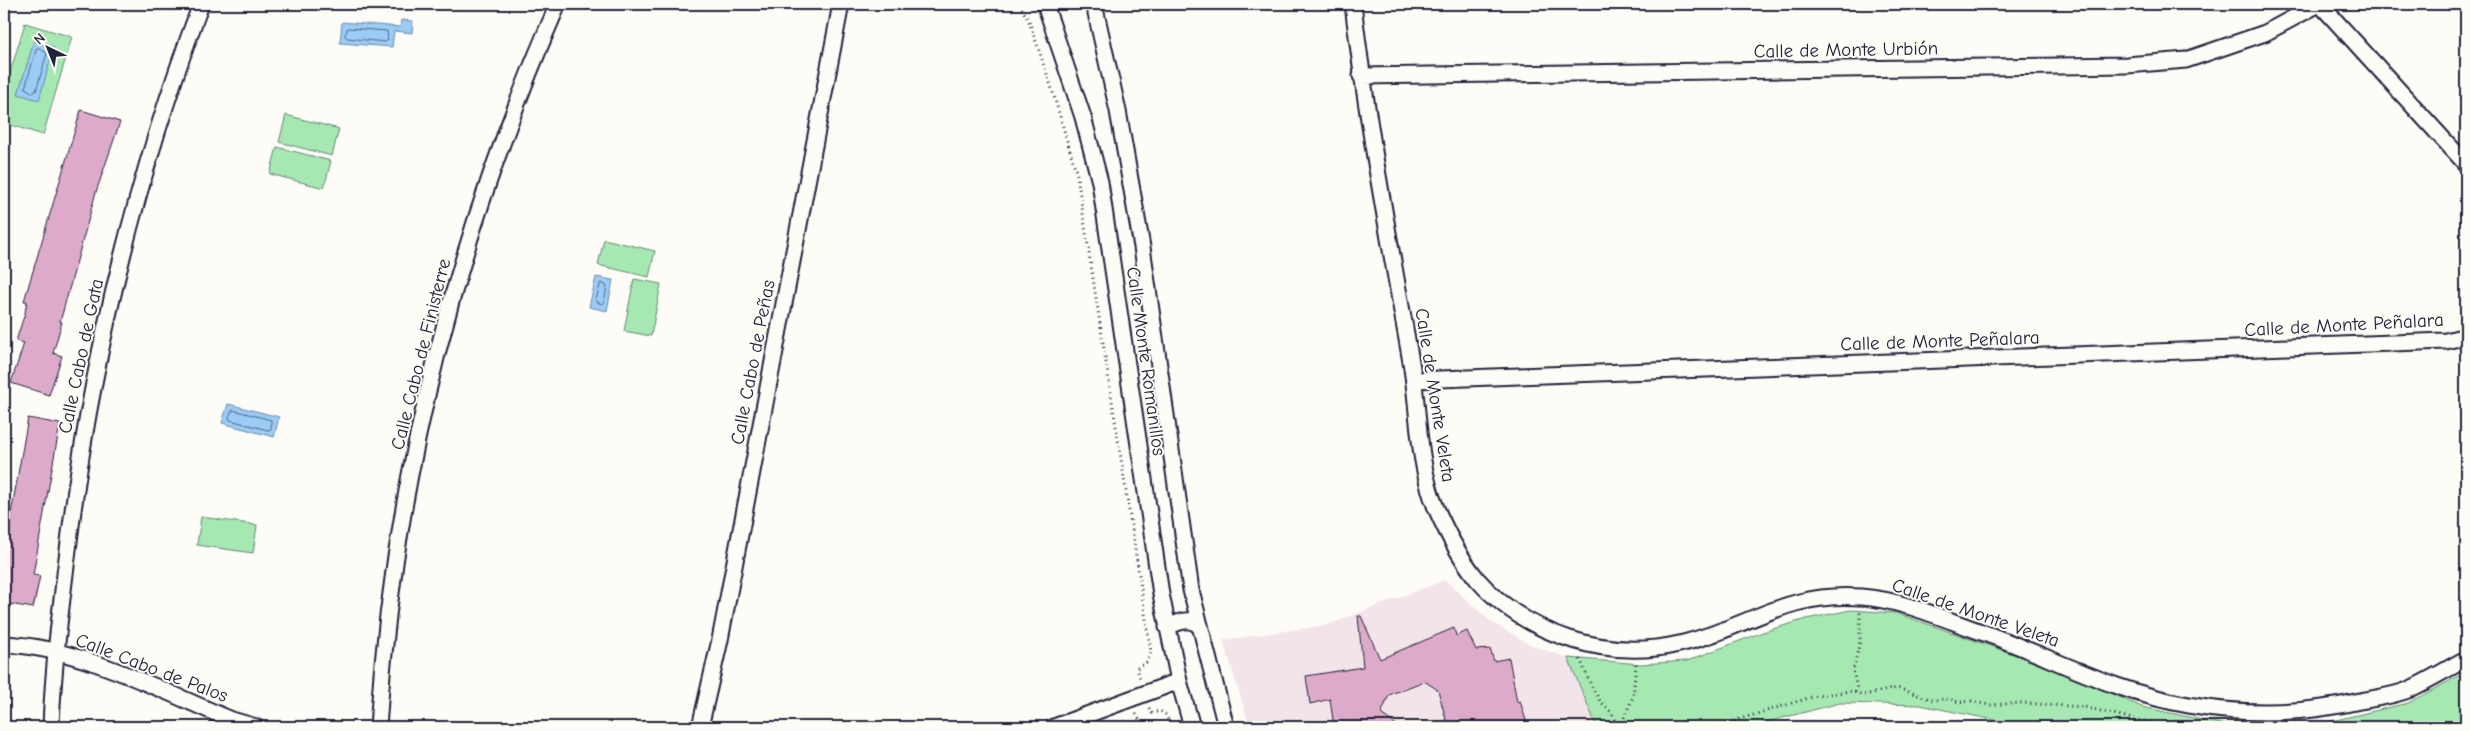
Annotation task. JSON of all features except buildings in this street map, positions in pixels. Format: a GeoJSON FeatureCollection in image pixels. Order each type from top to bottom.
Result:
{"type":"FeatureCollection","features":[{"type":"Feature","properties":{"kind":"street","name":"Calle Cabo de Gata"},"geometry":{"type":"LineString","coordinates":[[52,727],[55,652],[74,500],[90,397],[112,296],[143,174],[179,62],[201,4]]}},
{"type":"Feature","properties":{"kind":"street","name":"Calle Cabo de Finisterre"},"geometry":{"type":"LineString","coordinates":[[378,727],[389,603],[406,498],[440,341],[467,243],[533,61],[558,4]]}},
{"type":"Feature","properties":{"kind":"street","name":"Calle Cabo de Peñas"},"geometry":{"type":"LineString","coordinates":[[700,727],[720,640],[841,4]]}},
{"type":"Feature","properties":{"kind":"street","name":"Calle Monte Romanillos"},"geometry":{"type":"LineString","coordinates":[[1045,4],[1083,117],[1100,182],[1160,594],[1179,681],[1192,727]]}},
{"type":"Feature","properties":{"kind":"street","name":"Calle Monte Romanillos"},"geometry":{"type":"LineString","coordinates":[[1094,4],[1118,111],[1142,247],[1191,590],[1226,727]]}},
{"type":"Feature","properties":{"kind":"street","name":"Calle de Monte Veleta"},"geometry":{"type":"LineString","coordinates":[[1353,4],[1362,76],[1414,380],[1422,452],[1435,505],[1456,546],[1477,579],[1515,613],[1554,635],[1590,645],[1636,648],[1679,644],[1769,610],[1804,599],[1861,597],[1900,603],[2027,649],[2118,686],[2177,703],[2220,712],[2272,714],[2324,710],[2406,691],[2466,659]]}},
{"type":"Feature","properties":{"kind":"street"},"geometry":{"type":"LineString","coordinates":[[2320,4],[2466,164]]}},
{"type":"Feature","properties":{"kind":"street","name":"Calle de Monte Urbión"},"geometry":{"type":"LineString","coordinates":[[1362,76],[2127,65],[2186,60],[2265,33],[2320,4]]}},
{"type":"Feature","properties":{"kind":"street","name":"Calle de Monte Peñalara"},"geometry":{"type":"LineString","coordinates":[[1414,380],[2446,341],[2466,336]]}},
{"type":"Feature","properties":{"kind":"street"},"geometry":{"type":"LineString","coordinates":[[1167,626],[1188,621],[1196,622],[1200,627]]}},
{"type":"Feature","properties":{"kind":"street","name":"Calle Cabo de Palos"},"geometry":{"type":"LineString","coordinates":[[4,644],[55,652],[90,661],[232,720],[256,727]]}},
{"type":"Feature","properties":{"kind":"street"},"geometry":{"type":"LineString","coordinates":[[1054,727],[1179,681]]}},
{"type":"Feature","properties":{"kind":"path"},"geometry":{"type":"LineString","coordinates":[[1019,4],[1028,21],[1052,89],[1077,175],[1150,652],[1147,662],[1137,668],[1143,693],[1152,713],[1160,711],[1166,715],[1171,727]]}},
{"type":"Feature","properties":{"kind":"path"},"geometry":{"type":"LineString","coordinates":[[1855,692],[1857,688],[1853,671],[1860,641],[1859,606],[1861,597]]}},
{"type":"Feature","properties":{"kind":"path"},"geometry":{"type":"LineString","coordinates":[[1575,641],[1577,656],[1583,662],[1590,683],[1600,701],[1612,713],[1619,727]]}},
{"type":"Feature","properties":{"kind":"path"},"geometry":{"type":"LineString","coordinates":[[1619,727],[1633,697],[1636,685],[1636,648]]}},
{"type":"Feature","properties":{"kind":"path"},"geometry":{"type":"LineString","coordinates":[[1720,727],[1808,699],[1839,692],[1855,692],[1864,695],[1897,688],[1933,700],[1971,701],[1989,705],[2022,703],[2084,707],[2168,727]]}},
{"type":"Feature","properties":{"kind":"path"},"geometry":{"type":"LineString","coordinates":[[1134,709],[1143,727]]}},
{"type":"Feature","properties":{"kind":"shaded area"},"geometry":{"type":"Polygon","coordinates":[[[1445,580],[1491,622],[1531,645],[1568,658],[1597,727],[1250,727],[1223,640],[1327,625],[1445,580]]]}},
{"type":"Feature","properties":{"kind":"green space"},"geometry":{"type":"Polygon","coordinates":[[[25,23],[72,37],[43,135],[4,123],[4,93],[25,23]]]}},
{"type":"Feature","properties":{"kind":"green space"},"geometry":{"type":"Polygon","coordinates":[[[286,115],[339,129],[332,156],[279,142],[286,115]]]}},
{"type":"Feature","properties":{"kind":"green space"},"geometry":{"type":"Polygon","coordinates":[[[277,147],[331,161],[324,188],[270,174],[277,147]]]}},
{"type":"Feature","properties":{"kind":"green space"},"geometry":{"type":"Polygon","coordinates":[[[604,239],[655,251],[649,277],[598,265],[604,239]]]}},
{"type":"Feature","properties":{"kind":"green space"},"geometry":{"type":"Polygon","coordinates":[[[634,279],[661,284],[651,336],[624,331],[634,279]]]}},
{"type":"Feature","properties":{"kind":"green space"},"geometry":{"type":"Polygon","coordinates":[[[201,517],[257,525],[253,553],[197,545],[201,517]]]}},
{"type":"Feature","properties":{"kind":"green space"},"geometry":{"type":"Polygon","coordinates":[[[1851,610],[1896,613],[2053,668],[2142,707],[2226,725],[2252,727],[2029,727],[1920,705],[1840,703],[1748,727],[1597,727],[1568,658],[1641,664],[1687,661],[1763,632],[1806,619],[1851,610]]]}},
{"type":"Feature","properties":{"kind":"green space"},"geometry":{"type":"Polygon","coordinates":[[[2466,672],[2466,727],[2306,727],[2408,703],[2466,672]]]}},
{"type":"Feature","properties":{"kind":"water"},"geometry":{"type":"Polygon","coordinates":[[[401,20],[413,21],[412,33],[394,31],[392,47],[340,43],[342,22],[400,27],[401,20]]]}},
{"type":"Feature","properties":{"kind":"water"},"geometry":{"type":"Polygon","coordinates":[[[34,41],[54,47],[39,100],[18,94],[34,41]]]}},
{"type":"Feature","properties":{"kind":"water"},"geometry":{"type":"Polygon","coordinates":[[[596,277],[613,280],[607,311],[589,307],[596,277]]]}},
{"type":"Feature","properties":{"kind":"water"},"geometry":{"type":"Polygon","coordinates":[[[228,404],[279,417],[274,437],[222,423],[228,404]]]}}]}
